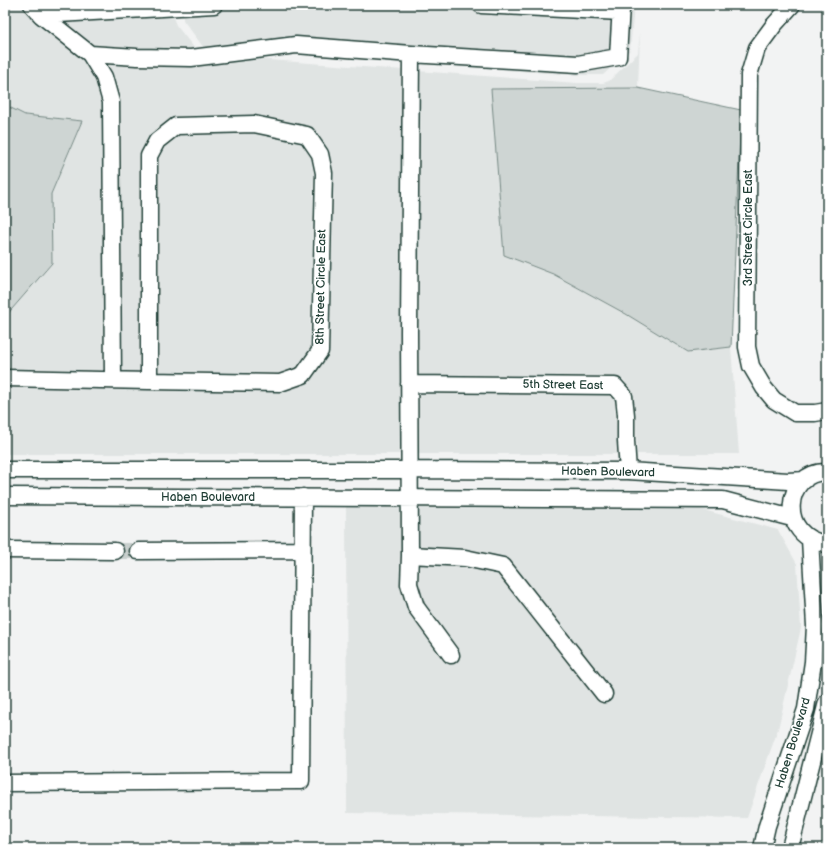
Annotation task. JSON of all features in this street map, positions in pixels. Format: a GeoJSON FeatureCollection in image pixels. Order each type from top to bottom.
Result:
{"type":"FeatureCollection","features":[{"type":"Feature","properties":{"kind":"street"},"geometry":{"type":"LineString","coordinates":[[34,8],[214,5]]}},
{"type":"Feature","properties":{"kind":"street"},"geometry":{"type":"LineString","coordinates":[[90,54],[191,58],[296,45],[411,54],[578,64],[618,57],[621,8],[481,5]]}},
{"type":"Feature","properties":{"kind":"street","name":"3rd Street Circle East"},"geometry":{"type":"LineString","coordinates":[[792,5],[774,24],[757,48],[749,76],[747,347],[751,366],[764,388],[774,400],[795,413],[815,413],[827,411]]}},
{"type":"Feature","properties":{"kind":"street"},"geometry":{"type":"LineString","coordinates":[[34,8],[90,54],[104,77],[111,102],[113,380]]}},
{"type":"Feature","properties":{"kind":"street"},"geometry":{"type":"LineString","coordinates":[[411,54],[409,384],[411,497],[409,584],[416,607],[451,655]]}},
{"type":"Feature","properties":{"kind":"street","name":"8th Street Circle East"},"geometry":{"type":"LineString","coordinates":[[5,378],[149,381],[280,383],[303,375],[320,351],[324,173],[320,154],[307,135],[254,124],[176,126],[157,141],[149,156],[149,381]]}},
{"type":"Feature","properties":{"kind":"street","name":"5th Street East"},"geometry":{"type":"LineString","coordinates":[[409,384],[446,383],[615,386],[624,396],[628,471]]}},
{"type":"Feature","properties":{"kind":"street","name":"Haben Boulevard"},"geometry":{"type":"LineString","coordinates":[[5,470],[628,471],[788,481],[805,480]]}},
{"type":"Feature","properties":{"kind":"street"},"geometry":{"type":"LineString","coordinates":[[827,472],[810,476],[800,483],[794,493],[791,505],[792,518],[797,528],[805,536],[815,542],[827,544]]}},
{"type":"Feature","properties":{"kind":"street","name":"Haben Boulevard"},"geometry":{"type":"LineString","coordinates":[[5,496],[411,497],[723,500],[792,518]]}},
{"type":"Feature","properties":{"kind":"street"},"geometry":{"type":"LineString","coordinates":[[5,783],[302,781],[303,497]]}},
{"type":"Feature","properties":{"kind":"street","name":"Haben Boulevard"},"geometry":{"type":"LineString","coordinates":[[762,848],[767,826],[806,709],[810,686],[815,626],[810,539]]}},
{"type":"Feature","properties":{"kind":"street"},"geometry":{"type":"LineString","coordinates":[[5,550],[115,551]]}},
{"type":"Feature","properties":{"kind":"street"},"geometry":{"type":"LineString","coordinates":[[138,551],[302,550]]}},
{"type":"Feature","properties":{"kind":"street"},"geometry":{"type":"LineString","coordinates":[[410,555],[465,558],[503,566],[604,694]]}},
{"type":"Feature","properties":{"kind":"street","name":"Haben Boulevard"},"geometry":{"type":"LineString","coordinates":[[790,848],[827,702]]}},
{"type":"Feature","properties":{"kind":"shaded area"},"geometry":{"type":"Polygon","coordinates":[[[5,5],[175,5],[174,20],[176,25],[199,54],[203,55],[577,83],[603,83],[609,81],[638,53],[640,32],[638,88],[492,89],[504,254],[553,274],[626,314],[688,352],[731,347],[739,454],[637,454],[636,415],[633,395],[624,380],[616,377],[437,375],[437,392],[610,394],[615,399],[617,454],[5,454],[5,387],[280,392],[307,383],[311,380],[328,356],[329,352],[334,171],[328,150],[316,131],[309,127],[254,116],[176,118],[170,120],[151,135],[139,156],[139,372],[5,370],[5,317],[52,263],[51,194],[82,122],[25,115],[5,105],[5,5]]]}},
{"type":"Feature","properties":{"kind":"shaded area"},"geometry":{"type":"Polygon","coordinates":[[[183,5],[634,5],[630,50],[603,75],[577,75],[204,48],[183,20],[183,5]]]}},
{"type":"Feature","properties":{"kind":"shaded area"},"geometry":{"type":"Polygon","coordinates":[[[638,88],[741,110],[731,347],[688,352],[626,314],[553,274],[504,255],[491,89],[638,88]]]}},
{"type":"Feature","properties":{"kind":"shaded area"},"geometry":{"type":"Polygon","coordinates":[[[5,105],[25,115],[82,121],[51,194],[52,263],[5,317],[5,105]]]}},
{"type":"Feature","properties":{"kind":"shaded area"},"geometry":{"type":"Polygon","coordinates":[[[254,133],[301,143],[311,157],[314,174],[310,349],[296,368],[278,375],[159,373],[159,158],[165,147],[180,135],[254,133]]]}},
{"type":"Feature","properties":{"kind":"shaded area"},"geometry":{"type":"Polygon","coordinates":[[[346,507],[696,508],[778,530],[797,564],[801,628],[778,729],[747,818],[347,813],[346,507]]]}},
{"type":"Feature","properties":{"kind":"tunnel"},"geometry":{"type":"LineString","coordinates":[[115,551],[138,551]]}}]}
